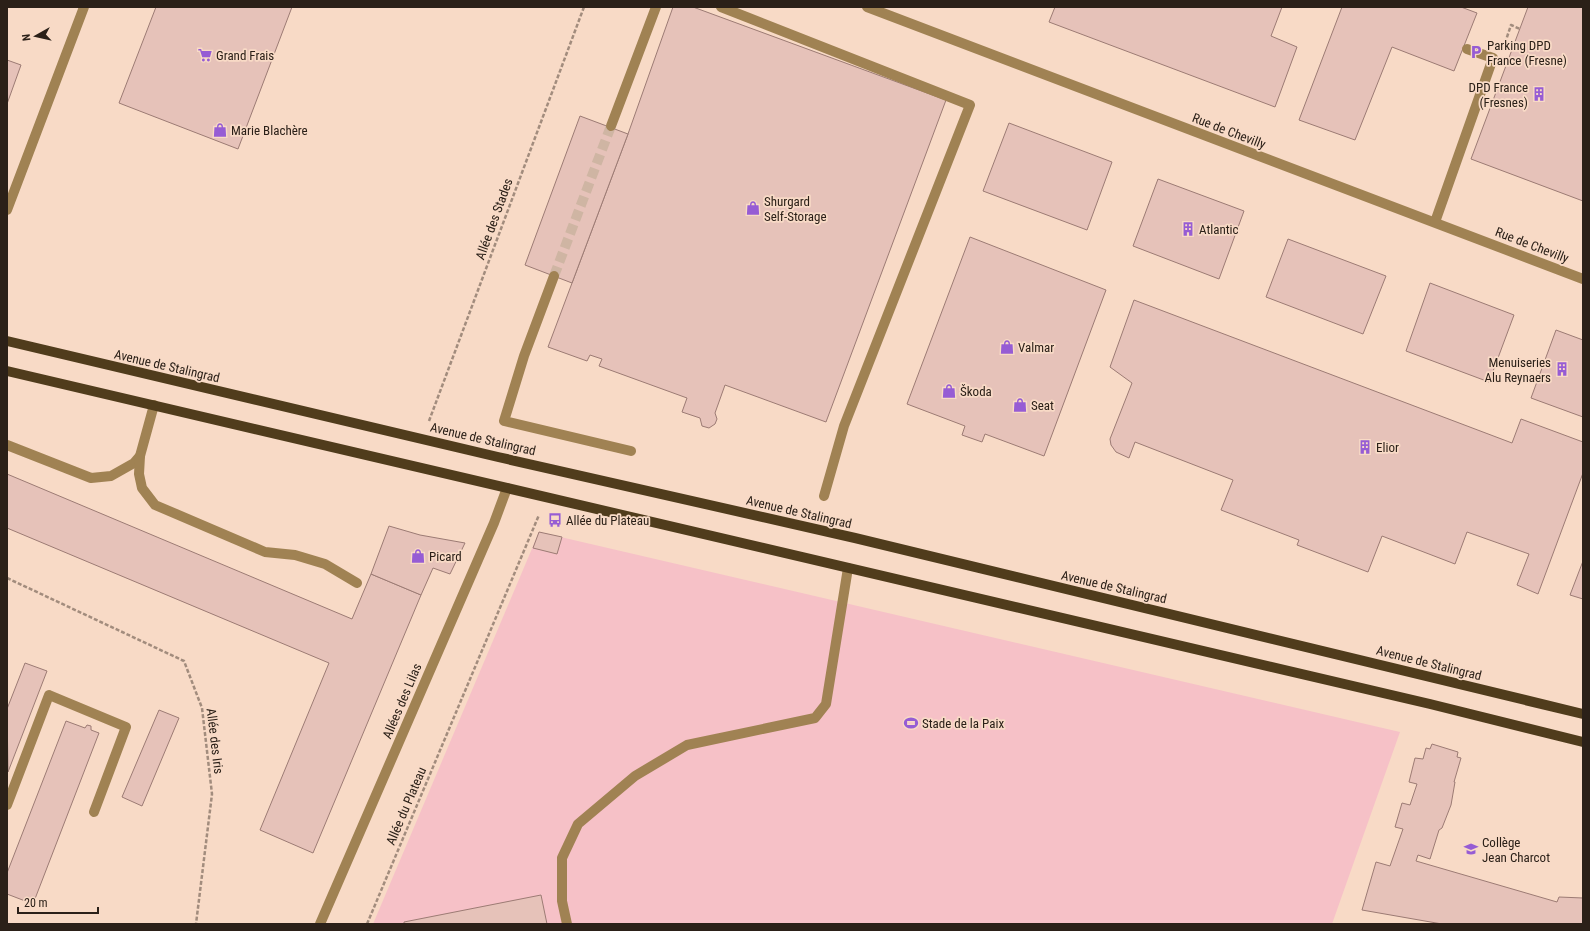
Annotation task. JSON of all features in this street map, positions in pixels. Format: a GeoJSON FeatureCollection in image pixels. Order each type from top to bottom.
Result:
{"type":"FeatureCollection","features":[{"type":"Feature","properties":{"kind":"main road","name":"Avenue de Stalingrad"},"geometry":{"type":"LineString","coordinates":[[7,341],[1118,601],[1583,714]]}},
{"type":"Feature","properties":{"kind":"main road"},"geometry":{"type":"LineString","coordinates":[[7,371],[154,405],[209,420],[546,497],[1430,704],[1583,742]]}},
{"type":"Feature","properties":{"kind":"street"},"geometry":{"type":"LineString","coordinates":[[7,210],[84,7]]}},
{"type":"Feature","properties":{"kind":"street"},"geometry":{"type":"LineString","coordinates":[[611,126],[656,7]]}},
{"type":"Feature","properties":{"kind":"street"},"geometry":{"type":"LineString","coordinates":[[721,7],[970,105],[844,426],[824,496]]}},
{"type":"Feature","properties":{"kind":"street","name":"Rue de Chevilly"},"geometry":{"type":"LineString","coordinates":[[867,7],[1583,278]]}},
{"type":"Feature","properties":{"kind":"street"},"geometry":{"type":"LineString","coordinates":[[1435,222],[1493,58],[1467,49]]}},
{"type":"Feature","properties":{"kind":"street"},"geometry":{"type":"LineString","coordinates":[[554,276],[524,356],[504,421],[630,451]]}},
{"type":"Feature","properties":{"kind":"street"},"geometry":{"type":"LineString","coordinates":[[154,405],[140,456],[139,474],[142,488],[155,505],[265,552],[295,555],[325,564],[357,583]]}},
{"type":"Feature","properties":{"kind":"street"},"geometry":{"type":"LineString","coordinates":[[7,445],[91,478],[111,476],[134,463],[140,456]]}},
{"type":"Feature","properties":{"kind":"street","name":"Allées des Lilas"},"geometry":{"type":"LineString","coordinates":[[320,924],[494,522],[506,488]]}},
{"type":"Feature","properties":{"kind":"street"},"geometry":{"type":"LineString","coordinates":[[567,924],[562,901],[562,858],[578,824],[634,776],[686,745],[815,718],[826,704],[848,568]]}},
{"type":"Feature","properties":{"kind":"street"},"geometry":{"type":"LineString","coordinates":[[7,805],[49,695],[126,727],[94,812]]}},
{"type":"Feature","properties":{"kind":"path","name":"Allée des Stades"},"geometry":{"type":"LineString","coordinates":[[424,439],[584,7]]}},
{"type":"Feature","properties":{"kind":"path"},"geometry":{"type":"LineString","coordinates":[[1511,25],[1520,29]]}},
{"type":"Feature","properties":{"kind":"path","name":"Allée du Plateau"},"geometry":{"type":"LineString","coordinates":[[367,924],[546,497]]}},
{"type":"Feature","properties":{"kind":"path","name":"Allée des Iris"},"geometry":{"type":"LineString","coordinates":[[7,578],[184,661],[202,708],[212,794],[196,924]]}},
{"type":"Feature","properties":{"kind":"shaded area","name":"Stade de la Paix"},"geometry":{"type":"Polygon","coordinates":[[[539,532],[1400,732],[1332,924],[373,924],[539,532]]]}},
{"type":"Feature","properties":{"kind":"building","name":"Grand Frais"},"geometry":{"type":"Polygon","coordinates":[[[156,7],[292,7],[238,149],[119,103],[156,7]]]}},
{"type":"Feature","properties":{"kind":"building","name":"Shurgard Self-Storage"},"geometry":{"type":"Polygon","coordinates":[[[673,7],[693,7],[946,100],[826,422],[725,385],[715,413],[717,419],[715,424],[709,428],[702,426],[700,418],[682,412],[687,398],[599,366],[602,359],[590,355],[587,361],[548,347],[628,134],[673,7]]]}},
{"type":"Feature","properties":{"kind":"building"},"geometry":{"type":"Polygon","coordinates":[[[1055,7],[1282,7],[1271,36],[1297,47],[1275,107],[1049,22],[1055,7]]]}},
{"type":"Feature","properties":{"kind":"building"},"geometry":{"type":"Polygon","coordinates":[[[1342,7],[1461,7],[1477,13],[1454,71],[1392,47],[1355,140],[1299,120],[1342,7]]]}},
{"type":"Feature","properties":{"kind":"building","name":"DPD France (Fresnes)"},"geometry":{"type":"Polygon","coordinates":[[[1528,7],[1583,7],[1583,201],[1471,159],[1528,7]]]}},
{"type":"Feature","properties":{"kind":"building"},"geometry":{"type":"Polygon","coordinates":[[[7,60],[21,65],[7,104],[7,60]]]}},
{"type":"Feature","properties":{"kind":"building"},"geometry":{"type":"Polygon","coordinates":[[[580,116],[628,134],[572,283],[525,265],[580,116]]]}},
{"type":"Feature","properties":{"kind":"building"},"geometry":{"type":"Polygon","coordinates":[[[1009,123],[1112,162],[1087,230],[983,191],[1009,123]]]}},
{"type":"Feature","properties":{"kind":"building","name":"Atlantic"},"geometry":{"type":"Polygon","coordinates":[[[1158,179],[1244,211],[1219,279],[1133,246],[1158,179]]]}},
{"type":"Feature","properties":{"kind":"building","name":"Valmar"},"geometry":{"type":"Polygon","coordinates":[[[970,237],[1106,290],[1044,456],[985,434],[982,442],[962,435],[965,426],[907,404],[970,237]]]}},
{"type":"Feature","properties":{"kind":"building"},"geometry":{"type":"Polygon","coordinates":[[[1288,239],[1386,276],[1363,334],[1266,297],[1288,239]]]}},
{"type":"Feature","properties":{"kind":"building"},"geometry":{"type":"Polygon","coordinates":[[[1430,283],[1514,315],[1489,382],[1406,351],[1430,283]]]}},
{"type":"Feature","properties":{"kind":"building","name":"Elior"},"geometry":{"type":"Polygon","coordinates":[[[1134,300],[1512,443],[1521,419],[1583,442],[1583,473],[1538,594],[1517,585],[1529,554],[1467,532],[1455,564],[1382,536],[1368,572],[1297,545],[1299,540],[1221,510],[1233,480],[1135,442],[1129,458],[1116,452],[1111,445],[1110,439],[1132,383],[1110,367],[1134,300]]]}},
{"type":"Feature","properties":{"kind":"building","name":"Menuiseries Alu Reynaers"},"geometry":{"type":"Polygon","coordinates":[[[1556,330],[1583,340],[1583,417],[1531,398],[1556,330]]]}},
{"type":"Feature","properties":{"kind":"building"},"geometry":{"type":"Polygon","coordinates":[[[7,474],[352,619],[371,574],[421,595],[313,853],[260,830],[329,663],[7,528],[7,474]]]}},
{"type":"Feature","properties":{"kind":"building","name":"Picard"},"geometry":{"type":"Polygon","coordinates":[[[389,526],[420,535],[465,543],[450,574],[433,568],[421,595],[371,574],[389,526]]]}},
{"type":"Feature","properties":{"kind":"building"},"geometry":{"type":"Polygon","coordinates":[[[539,532],[562,537],[557,554],[533,548],[539,532]]]}},
{"type":"Feature","properties":{"kind":"building"},"geometry":{"type":"Polygon","coordinates":[[[1583,561],[1583,599],[1570,595],[1583,561]]]}},
{"type":"Feature","properties":{"kind":"building"},"geometry":{"type":"Polygon","coordinates":[[[25,663],[47,671],[8,772],[7,709],[25,663]]]}},
{"type":"Feature","properties":{"kind":"building"},"geometry":{"type":"Polygon","coordinates":[[[159,710],[179,718],[142,806],[122,797],[159,710]]]}},
{"type":"Feature","properties":{"kind":"building"},"geometry":{"type":"Polygon","coordinates":[[[66,721],[85,728],[87,725],[91,726],[91,730],[99,733],[33,904],[7,894],[7,873],[66,721]]]}},
{"type":"Feature","properties":{"kind":"building"},"geometry":{"type":"Polygon","coordinates":[[[1432,744],[1458,752],[1457,757],[1461,758],[1454,782],[1451,805],[1442,828],[1439,830],[1430,859],[1418,855],[1416,861],[1557,902],[1559,897],[1583,898],[1583,924],[1442,924],[1362,910],[1376,862],[1390,866],[1403,829],[1395,827],[1402,803],[1410,805],[1417,784],[1409,782],[1415,758],[1423,759],[1426,748],[1430,749],[1432,744]]]}},
{"type":"Feature","properties":{"kind":"building"},"geometry":{"type":"Polygon","coordinates":[[[541,895],[547,924],[404,924],[404,922],[541,895]]]}},
{"type":"Feature","properties":{"kind":"tunnel"},"geometry":{"type":"LineString","coordinates":[[554,276],[611,126]]}},
{"type":"Feature","properties":{"kind":"place","name":"Parking DPD France (Fresne)"},"geometry":{"type":"Point","coordinates":[1476,52]}},
{"type":"Feature","properties":{"kind":"place","name":"Grand Frais"},"geometry":{"type":"Point","coordinates":[205,55]}},
{"type":"Feature","properties":{"kind":"place","name":"DPD France (Fresnes)"},"geometry":{"type":"Point","coordinates":[1539,94]}},
{"type":"Feature","properties":{"kind":"place","name":"Marie Blachère"},"geometry":{"type":"Point","coordinates":[220,130]}},
{"type":"Feature","properties":{"kind":"place","name":"Shurgard Self-Storage"},"geometry":{"type":"Point","coordinates":[753,208]}},
{"type":"Feature","properties":{"kind":"place","name":"Atlantic"},"geometry":{"type":"Point","coordinates":[1188,229]}},
{"type":"Feature","properties":{"kind":"place","name":"Valmar"},"geometry":{"type":"Point","coordinates":[1007,347]}},
{"type":"Feature","properties":{"kind":"place","name":"Menuiseries Alu Reynaers"},"geometry":{"type":"Point","coordinates":[1562,369]}},
{"type":"Feature","properties":{"kind":"place","name":"Škoda"},"geometry":{"type":"Point","coordinates":[949,391]}},
{"type":"Feature","properties":{"kind":"place","name":"Seat"},"geometry":{"type":"Point","coordinates":[1020,405]}},
{"type":"Feature","properties":{"kind":"place","name":"Elior"},"geometry":{"type":"Point","coordinates":[1365,447]}},
{"type":"Feature","properties":{"kind":"place","name":"Allée du Plateau"},"geometry":{"type":"Point","coordinates":[555,520]}},
{"type":"Feature","properties":{"kind":"place","name":"Picard"},"geometry":{"type":"Point","coordinates":[418,556]}},
{"type":"Feature","properties":{"kind":"place","name":"Stade de la Paix"},"geometry":{"type":"Point","coordinates":[911,723]}},
{"type":"Feature","properties":{"kind":"place","name":"Collège Jean Charcot"},"geometry":{"type":"Point","coordinates":[1471,849]}}]}
